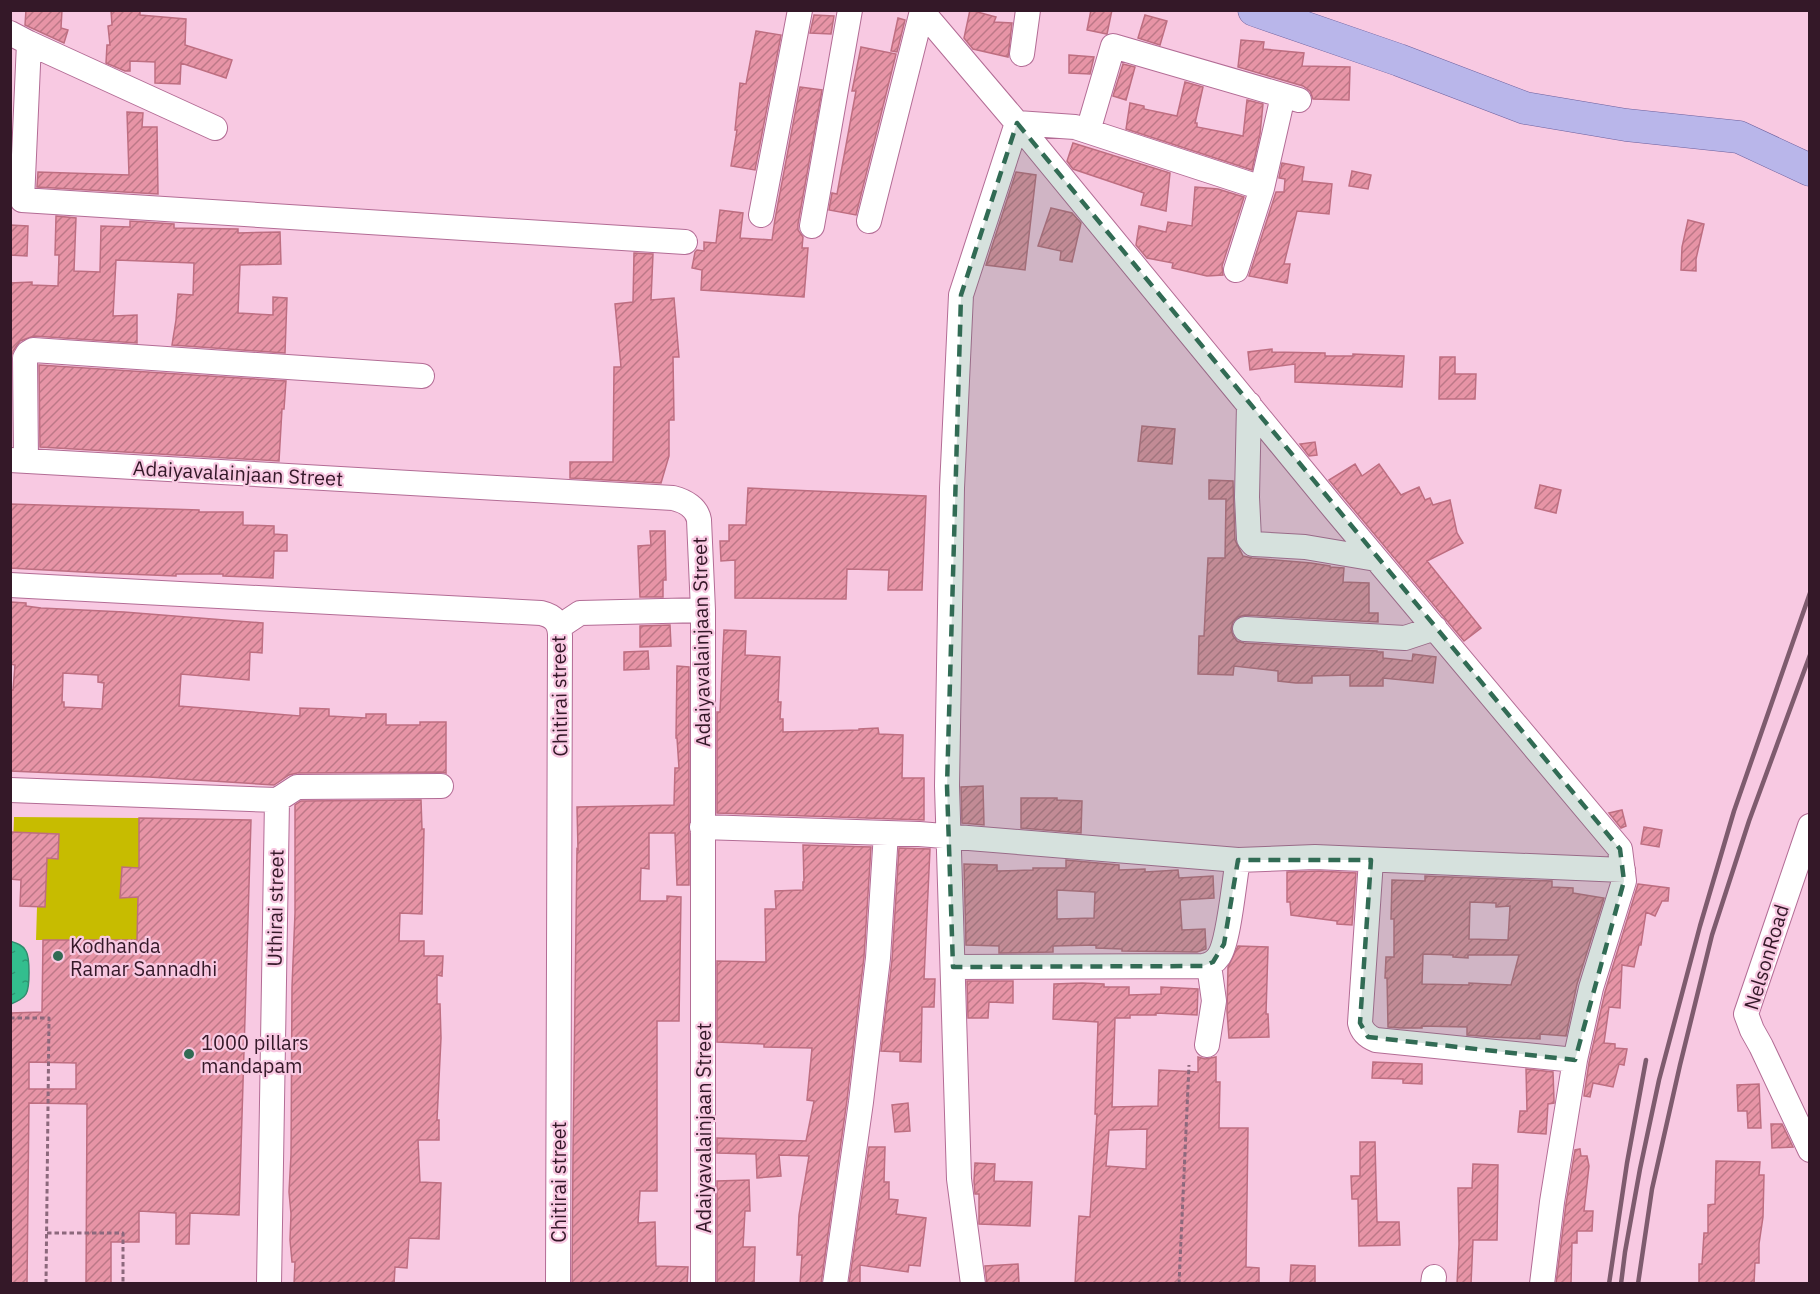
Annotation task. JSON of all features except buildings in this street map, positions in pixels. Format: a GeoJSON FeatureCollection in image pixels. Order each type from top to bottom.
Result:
{"type":"FeatureCollection","features":[{"type":"Feature","properties":{"kind":"main road"},"geometry":{"type":"LineString","coordinates":[[1254,10],[1399,60],[1525,108],[1626,125],[1739,137],[1809,170]]}},
{"type":"Feature","properties":{"kind":"street"},"geometry":{"type":"LineString","coordinates":[[761,215],[800,10]]}},
{"type":"Feature","properties":{"kind":"street"},"geometry":{"type":"LineString","coordinates":[[812,226],[850,10]]}},
{"type":"Feature","properties":{"kind":"street"},"geometry":{"type":"LineString","coordinates":[[1022,54],[1028,10]]}},
{"type":"Feature","properties":{"kind":"street"},"geometry":{"type":"LineString","coordinates":[[922,11],[1376,559],[1620,849],[1624,881],[1591,988],[1575,1060],[1552,1202],[1542,1284]]}},
{"type":"Feature","properties":{"kind":"street"},"geometry":{"type":"LineString","coordinates":[[869,221],[922,11]]}},
{"type":"Feature","properties":{"kind":"street"},"geometry":{"type":"LineString","coordinates":[[215,128],[20,38],[22,200],[685,242]]}},
{"type":"Feature","properties":{"kind":"street"},"geometry":{"type":"LineString","coordinates":[[1088,131],[1113,46],[1291,98],[1236,270]]}},
{"type":"Feature","properties":{"kind":"street"},"geometry":{"type":"LineString","coordinates":[[1017,123],[1075,127],[1262,188]]}},
{"type":"Feature","properties":{"kind":"street"},"geometry":{"type":"LineString","coordinates":[[973,1284],[959,1179],[947,786],[952,500],[961,295],[1017,123]]}},
{"type":"Feature","properties":{"kind":"street"},"geometry":{"type":"LineString","coordinates":[[19,353],[37,350],[422,376]]}},
{"type":"Feature","properties":{"kind":"street"},"geometry":{"type":"LineString","coordinates":[[18,460],[25,358],[19,353]]}},
{"type":"Feature","properties":{"kind":"street"},"geometry":{"type":"LineString","coordinates":[[1249,404],[1247,497],[1249,539],[1253,544],[1305,547],[1376,559]]}},
{"type":"Feature","properties":{"kind":"street","name":"Adaiyavalainjaan Street"},"geometry":{"type":"LineString","coordinates":[[18,460],[677,498],[692,507],[699,518],[703,610],[703,1284]]}},
{"type":"Feature","properties":{"kind":"street","name":"Chitirai street"},"geometry":{"type":"LineString","coordinates":[[10,585],[541,613],[553,618],[559,627],[558,1284]]}},
{"type":"Feature","properties":{"kind":"street"},"geometry":{"type":"LineString","coordinates":[[559,627],[580,613],[703,610]]}},
{"type":"Feature","properties":{"kind":"street"},"geometry":{"type":"LineString","coordinates":[[1245,629],[1406,638],[1435,628]]}},
{"type":"Feature","properties":{"kind":"street"},"geometry":{"type":"LineString","coordinates":[[10,790],[277,800],[297,787],[441,786]]}},
{"type":"Feature","properties":{"kind":"street","name":"Uthirai street"},"geometry":{"type":"LineString","coordinates":[[269,1284],[277,800]]}},
{"type":"Feature","properties":{"kind":"street","name":"NelsonRoad"},"geometry":{"type":"LineString","coordinates":[[1809,826],[1801,874],[1746,1016],[1809,1150]]}},
{"type":"Feature","properties":{"kind":"street"},"geometry":{"type":"LineString","coordinates":[[702,827],[949,836],[1238,860],[1315,857],[1623,870]]}},
{"type":"Feature","properties":{"kind":"street"},"geometry":{"type":"LineString","coordinates":[[835,1284],[861,1102],[878,958],[886,833]]}},
{"type":"Feature","properties":{"kind":"street"},"geometry":{"type":"LineString","coordinates":[[953,967],[1209,965],[1218,957],[1224,944],[1238,860]]}},
{"type":"Feature","properties":{"kind":"street"},"geometry":{"type":"LineString","coordinates":[[1371,860],[1360,1023],[1368,1037],[1376,1040],[1575,1060]]}},
{"type":"Feature","properties":{"kind":"street"},"geometry":{"type":"LineString","coordinates":[[1207,1045],[1214,1001],[1209,965]]}},
{"type":"Feature","properties":{"kind":"path"},"geometry":{"type":"LineString","coordinates":[[10,1018],[49,1017],[46,1284]]}},
{"type":"Feature","properties":{"kind":"path"},"geometry":{"type":"LineString","coordinates":[[1179,1284],[1189,1065]]}},
{"type":"Feature","properties":{"kind":"path"},"geometry":{"type":"LineString","coordinates":[[47,1233],[123,1233],[123,1284]]}},
{"type":"Feature","properties":{"kind":"highlighted area"},"geometry":{"type":"Polygon","coordinates":[[[1017,123],[1620,849],[1624,881],[1575,1060],[1368,1037],[1360,1023],[1371,860],[1238,860],[1224,944],[1213,962],[1203,966],[953,967],[947,786],[961,295],[1017,123]]]}},
{"type":"Feature","properties":{"kind":"shaded area"},"geometry":{"type":"Polygon","coordinates":[[[14,817],[139,818],[139,868],[122,868],[120,897],[138,897],[131,1211],[112,940],[36,940],[37,907],[45,907],[47,858],[58,859],[59,834],[38,833],[37,847],[13,846],[14,817]]]}},
{"type":"Feature","properties":{"kind":"water"},"geometry":{"type":"Polygon","coordinates":[[[10,941],[26,951],[29,972],[26,994],[11,1004],[10,941]]]}},
{"type":"Feature","properties":{"kind":"railway"},"geometry":{"type":"LineString","coordinates":[[1621,1284],[1640,1169],[1659,1080],[1700,926],[1734,811],[1810,593]]}},
{"type":"Feature","properties":{"kind":"railway"},"geometry":{"type":"LineString","coordinates":[[1638,1284],[1652,1189],[1712,935],[1749,821],[1810,655]]}},
{"type":"Feature","properties":{"kind":"railway"},"geometry":{"type":"LineString","coordinates":[[1609,1284],[1627,1163],[1646,1060]]}},
{"type":"Feature","properties":{"kind":"place","name":"Kodhanda Ramar Sannadhi"},"geometry":{"type":"Point","coordinates":[58,956]}},
{"type":"Feature","properties":{"kind":"place","name":"1000 pillars mandapam"},"geometry":{"type":"Point","coordinates":[189,1054]}}]}
